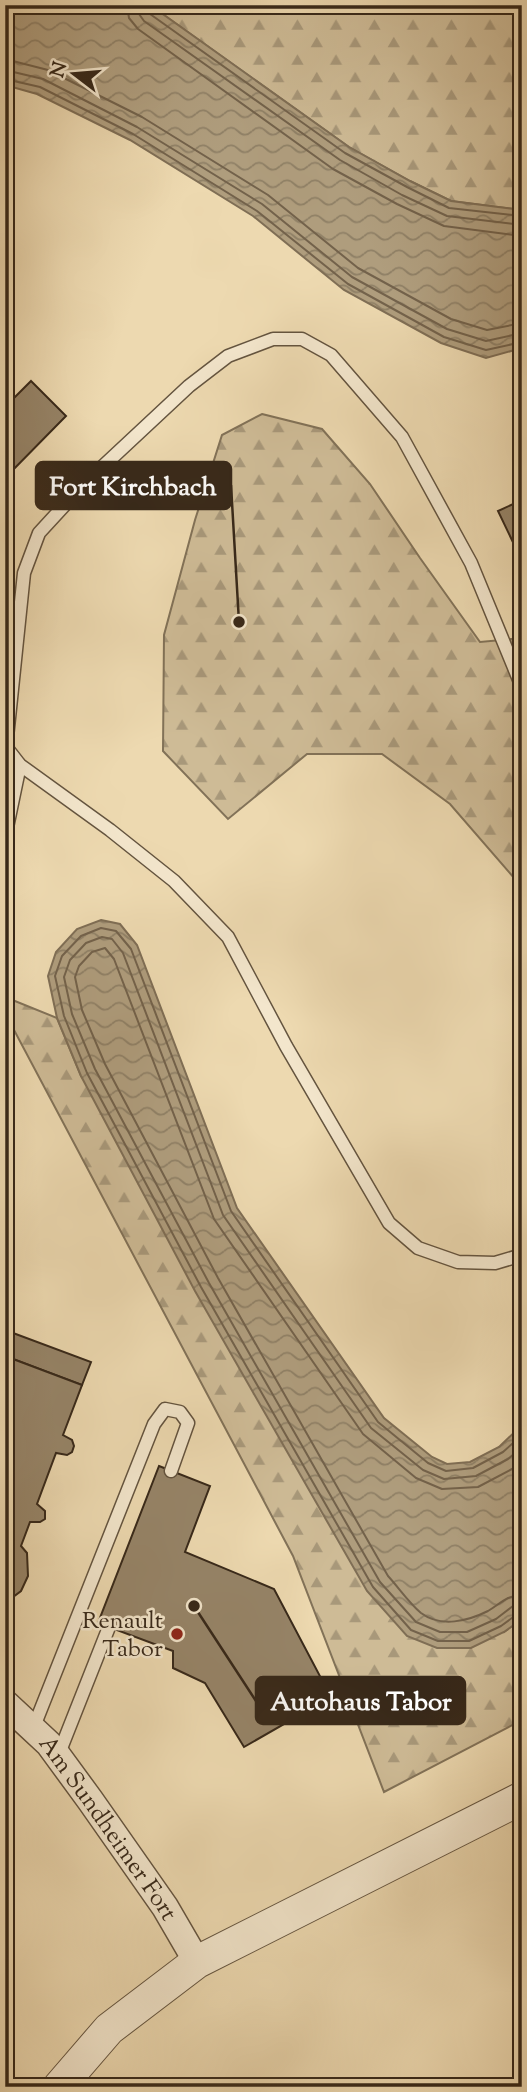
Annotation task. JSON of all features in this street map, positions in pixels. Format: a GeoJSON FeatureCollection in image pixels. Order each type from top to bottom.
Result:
{"type":"FeatureCollection","features":[{"type":"Feature","properties":{"kind":"street","name":"Am Sundheimer Fort"},"geometry":{"type":"LineString","coordinates":[[5,1703],[58,1756],[165,1907],[197,1962]]}},
{"type":"Feature","properties":{"kind":"street"},"geometry":{"type":"LineString","coordinates":[[59,2087],[109,2029],[197,1962],[522,1798]]}},
{"type":"Feature","properties":{"kind":"lane"},"geometry":{"type":"LineString","coordinates":[[522,687],[471,562],[402,437],[331,355],[302,339],[273,339],[228,356],[189,386],[84,484],[39,533],[24,573],[6,747],[20,765],[110,830],[174,881],[228,937],[286,1046],[389,1223],[418,1248],[458,1262],[495,1263],[522,1255]]}},
{"type":"Feature","properties":{"kind":"lane"},"geometry":{"type":"LineString","coordinates":[[5,837],[20,765]]}},
{"type":"Feature","properties":{"kind":"lane"},"geometry":{"type":"LineString","coordinates":[[33,1729],[154,1424],[165,1409],[180,1412],[188,1423],[171,1471]]}},
{"type":"Feature","properties":{"kind":"lane"},"geometry":{"type":"LineString","coordinates":[[58,1756],[109,1627]]}},
{"type":"Feature","properties":{"kind":"green space"},"geometry":{"type":"Polygon","coordinates":[[[150,5],[522,5],[522,210],[451,201],[410,181],[349,147],[150,5]]]}},
{"type":"Feature","properties":{"kind":"green space"},"geometry":{"type":"Polygon","coordinates":[[[262,414],[322,429],[370,484],[480,642],[522,638],[522,695],[514,693],[522,718],[522,873],[515,879],[450,804],[382,754],[307,754],[228,819],[163,751],[164,635],[195,520],[222,435],[262,414]]]}},
{"type":"Feature","properties":{"kind":"green space"},"geometry":{"type":"Polygon","coordinates":[[[5,997],[57,1018],[81,1076],[504,1632],[522,1619],[522,1720],[384,1792],[293,1556],[5,1013],[5,997]]]}},
{"type":"Feature","properties":{"kind":"water"},"geometry":{"type":"Polygon","coordinates":[[[5,5],[150,5],[349,147],[410,181],[451,201],[522,210],[522,348],[486,358],[441,343],[344,290],[253,216],[130,140],[37,94],[5,85],[5,5]]]}},
{"type":"Feature","properties":{"kind":"water"},"geometry":{"type":"Polygon","coordinates":[[[101,920],[120,924],[137,945],[237,1208],[384,1418],[432,1457],[447,1464],[470,1462],[499,1447],[522,1425],[522,1619],[504,1632],[471,1648],[437,1648],[407,1636],[367,1591],[195,1291],[81,1076],[57,1018],[48,976],[56,952],[77,929],[101,920]]]}},
{"type":"Feature","properties":{"kind":"building"},"geometry":{"type":"Polygon","coordinates":[[[31,381],[66,416],[5,478],[5,407],[31,381]]]}},
{"type":"Feature","properties":{"kind":"building"},"geometry":{"type":"Polygon","coordinates":[[[522,500],[522,561],[498,511],[522,500]]]}},
{"type":"Feature","properties":{"kind":"building"},"geometry":{"type":"Polygon","coordinates":[[[5,1330],[91,1362],[82,1385],[5,1356],[5,1330]]]}},
{"type":"Feature","properties":{"kind":"building"},"geometry":{"type":"Polygon","coordinates":[[[5,1356],[82,1385],[63,1435],[72,1440],[72,1452],[67,1455],[56,1453],[37,1504],[45,1511],[45,1519],[30,1522],[21,1546],[27,1553],[28,1576],[21,1591],[5,1603],[5,1356]]]}},
{"type":"Feature","properties":{"kind":"building"},"geometry":{"type":"Polygon","coordinates":[[[159,1466],[210,1486],[185,1552],[274,1589],[331,1697],[244,1747],[205,1683],[173,1668],[173,1651],[98,1623],[159,1466]]]}},
{"type":"Feature","properties":{"kind":"place","name":"Fort Kirchbach"},"geometry":{"type":"Point","coordinates":[239,622]}},
{"type":"Feature","properties":{"kind":"place","name":"Autohaus Tabor"},"geometry":{"type":"Point","coordinates":[194,1606]}},
{"type":"Feature","properties":{"kind":"place","name":"Renault Tabor"},"geometry":{"type":"Point","coordinates":[177,1634]}}]}
